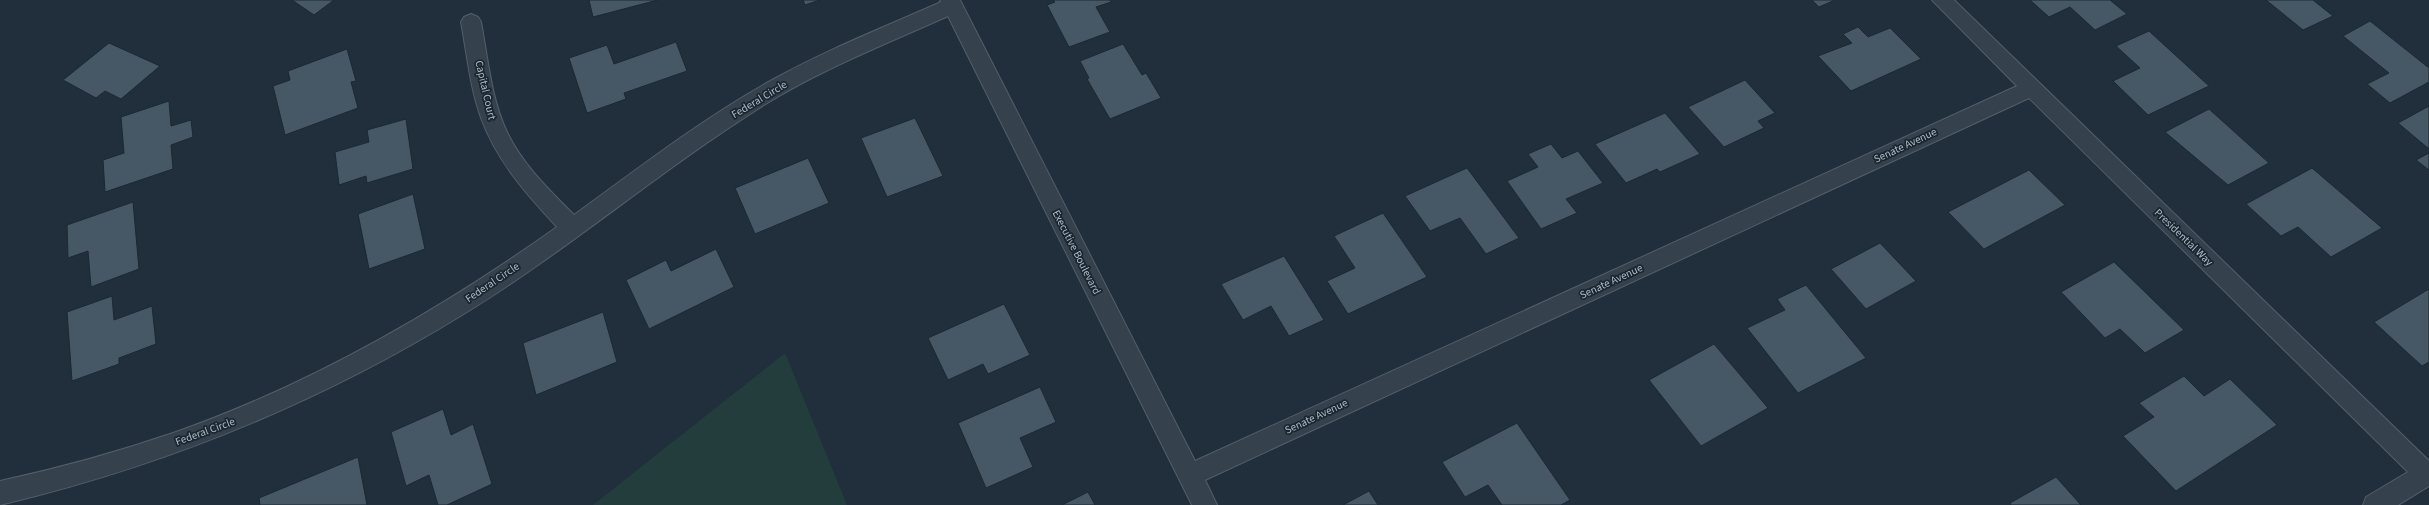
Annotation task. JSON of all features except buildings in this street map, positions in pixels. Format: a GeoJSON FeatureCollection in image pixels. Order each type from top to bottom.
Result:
{"type":"FeatureCollection","features":[{"type":"Feature","properties":{"kind":"street","name":"Presidential Way"},"geometry":{"type":"LineString","coordinates":[[1942,0],[2428,473]]}},
{"type":"Feature","properties":{"kind":"street","name":"Federal Circle"},"geometry":{"type":"LineString","coordinates":[[0,493],[35,486],[138,456],[236,420],[303,390],[455,308],[757,98],[822,64],[951,3]]}},
{"type":"Feature","properties":{"kind":"street","name":"Executive Boulevard"},"geometry":{"type":"LineString","coordinates":[[951,3],[1205,505]]}},
{"type":"Feature","properties":{"kind":"street","name":"Capital Court"},"geometry":{"type":"LineString","coordinates":[[471,22],[491,118],[510,156],[532,185],[571,227]]}},
{"type":"Feature","properties":{"kind":"street","name":"Senate Avenue"},"geometry":{"type":"LineString","coordinates":[[1190,475],[2032,88]]}},
{"type":"Feature","properties":{"kind":"street"},"geometry":{"type":"LineString","coordinates":[[2375,505],[2428,473]]}},
{"type":"Feature","properties":{"kind":"green space"},"geometry":{"type":"Polygon","coordinates":[[[785,353],[847,505],[593,505],[785,353]]]}}]}
